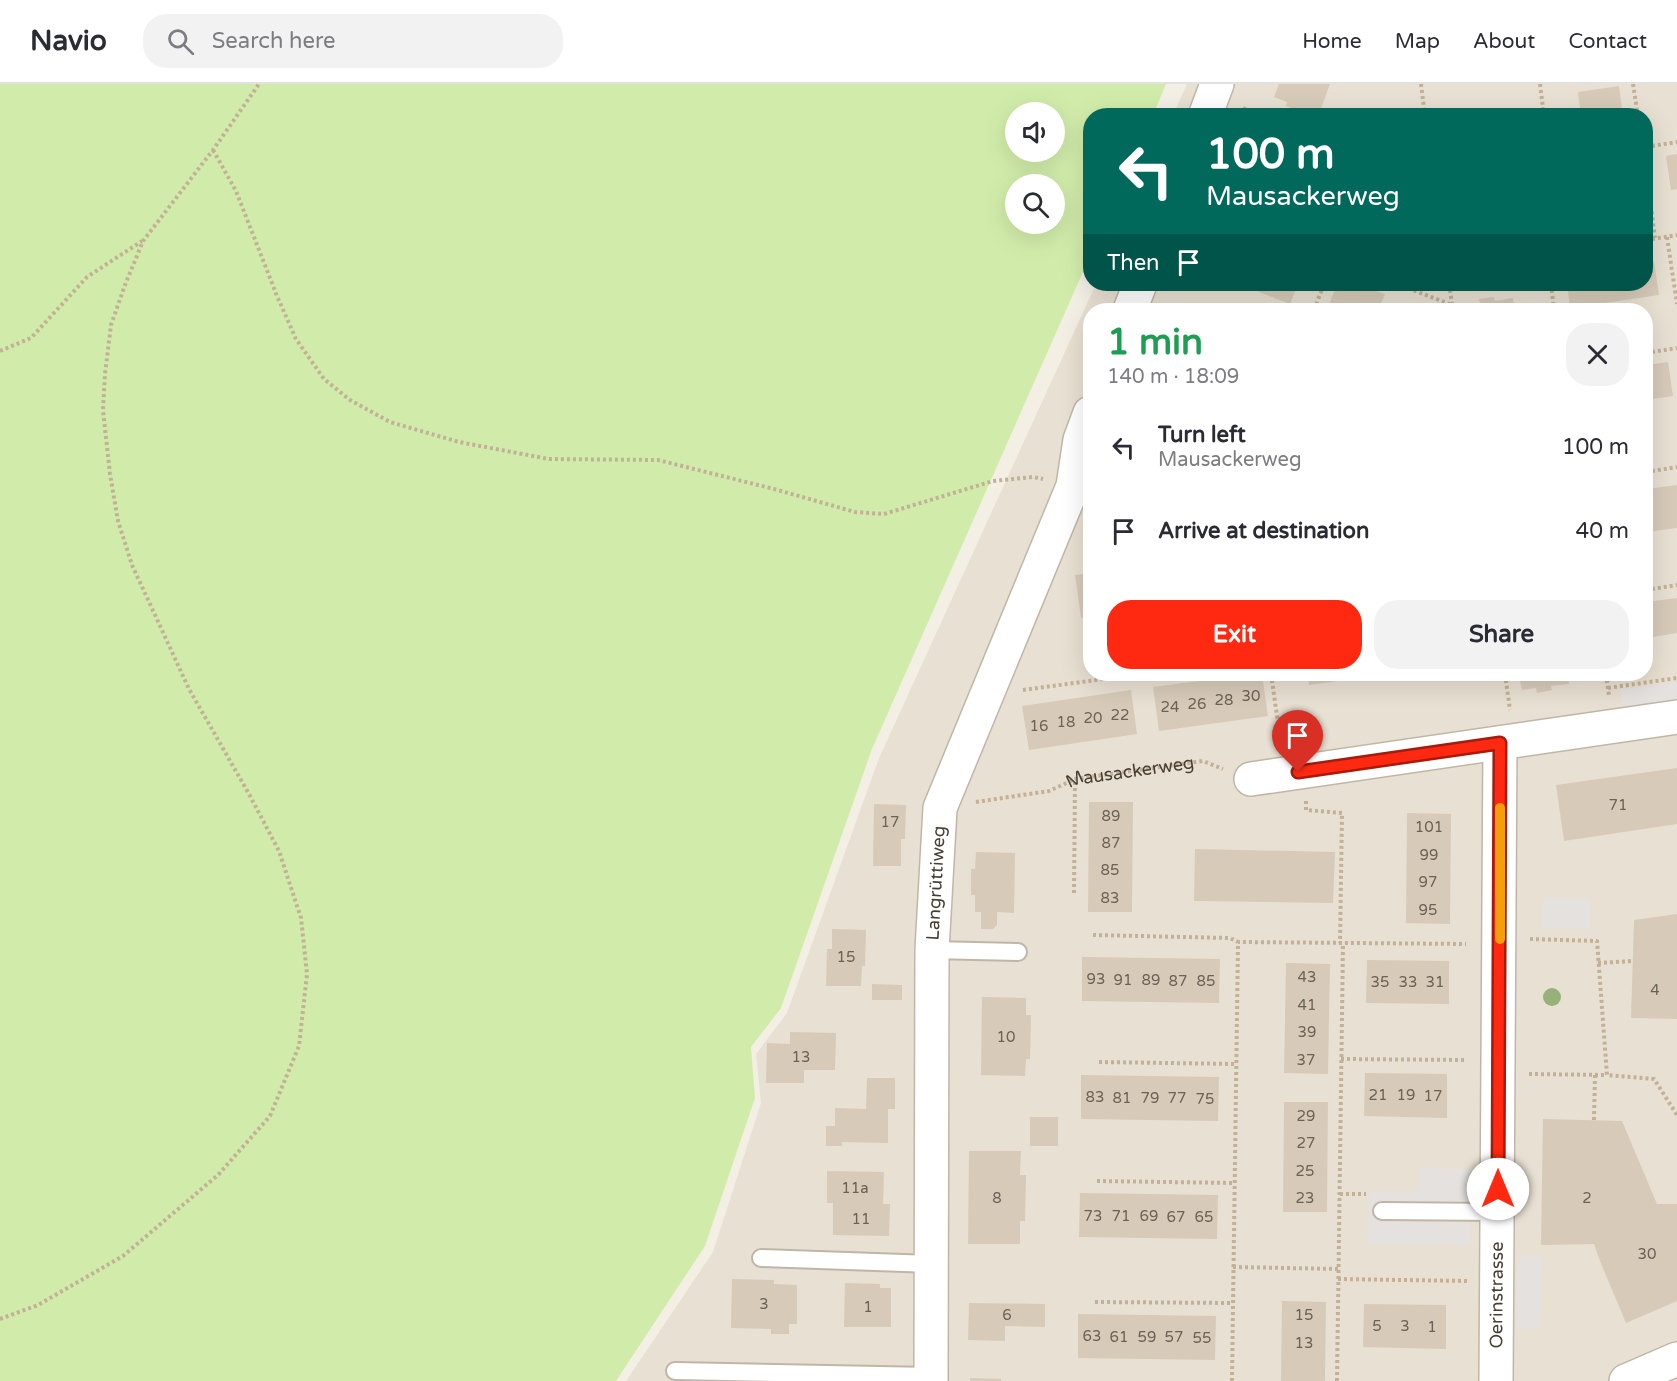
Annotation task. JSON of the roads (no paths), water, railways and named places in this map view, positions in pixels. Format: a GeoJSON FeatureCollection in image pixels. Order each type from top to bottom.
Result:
{"type":"FeatureCollection","features":[{"type":"Feature","properties":{"kind":"street"},"geometry":{"type":"LineString","coordinates":[[1208,108],[1217,84]]}},
{"type":"Feature","properties":{"kind":"street","name":"Langrüttiweg"},"geometry":{"type":"LineString","coordinates":[[931,1379],[932,951],[940,807],[1073,486],[1083,432]]}},
{"type":"Feature","properties":{"kind":"street"},"geometry":{"type":"LineString","coordinates":[[1251,779],[1677,717]]}},
{"type":"Feature","properties":{"kind":"street","name":"Oerinstrasse"},"geometry":{"type":"LineString","coordinates":[[1496,1381],[1500,743]]}},
{"type":"Feature","properties":{"kind":"street"},"geometry":{"type":"LineString","coordinates":[[1626,1381],[1677,1359]]}},
{"type":"Feature","properties":{"kind":"lane"},"geometry":{"type":"LineString","coordinates":[[932,951],[1018,952]]}},
{"type":"Feature","properties":{"kind":"lane"},"geometry":{"type":"LineString","coordinates":[[1382,1210],[1498,1212]]}},
{"type":"Feature","properties":{"kind":"lane"},"geometry":{"type":"LineString","coordinates":[[761,1258],[932,1264]]}},
{"type":"Feature","properties":{"kind":"lane"},"geometry":{"type":"LineString","coordinates":[[675,1371],[931,1379]]}}]}
